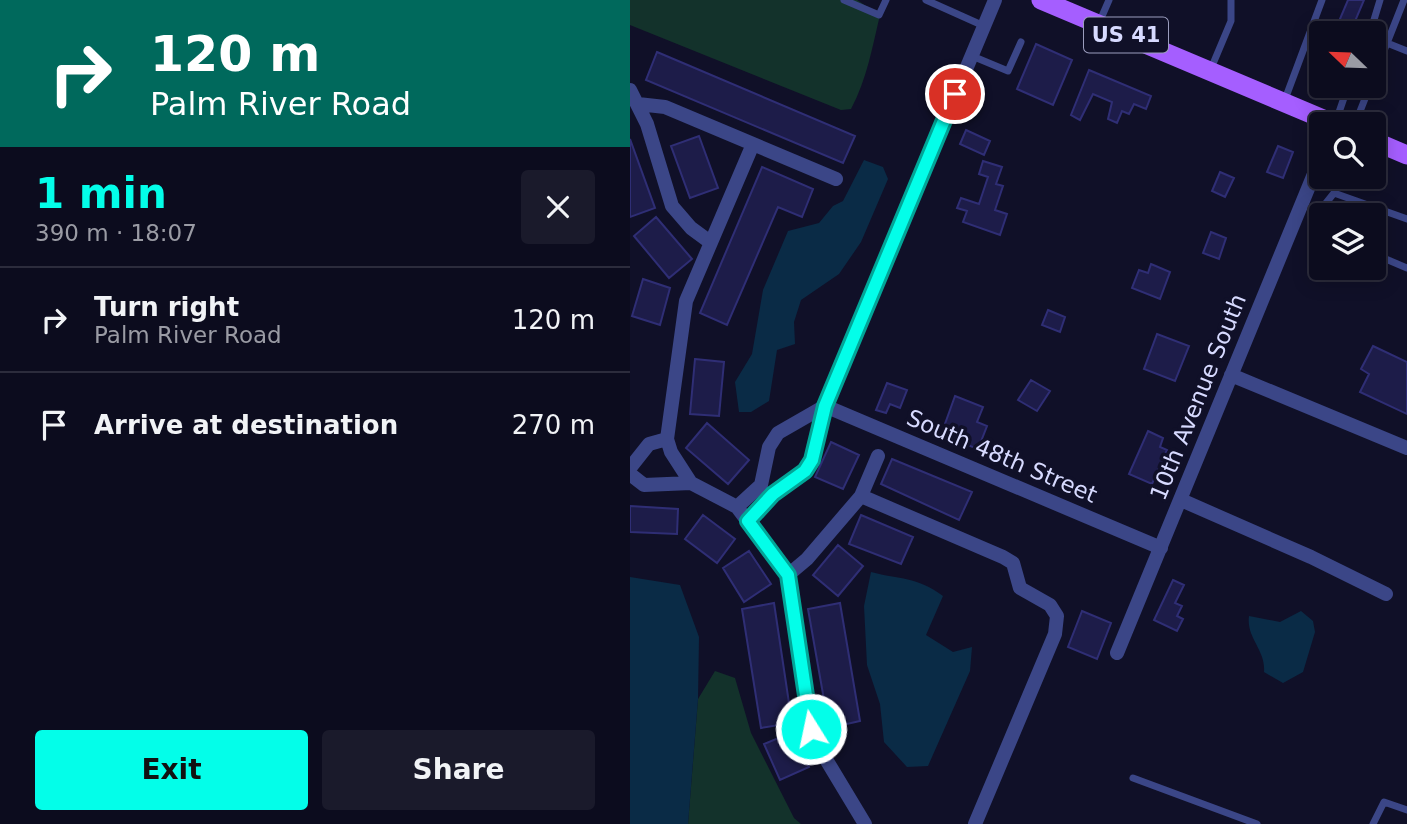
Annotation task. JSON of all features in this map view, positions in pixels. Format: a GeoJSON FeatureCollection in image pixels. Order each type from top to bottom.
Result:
{"type":"FeatureCollection","features":[{"type":"Feature","properties":{"kind":"main road","name":"US 41"},"geometry":{"type":"LineString","coordinates":[[1041,0],[1309,113]]}},
{"type":"Feature","properties":{"kind":"main road"},"geometry":{"type":"LineString","coordinates":[[1386,146],[1407,155]]}},
{"type":"Feature","properties":{"kind":"street"},"geometry":{"type":"LineString","coordinates":[[748,521],[782,488],[805,471],[812,460],[825,406],[995,0]]}},
{"type":"Feature","properties":{"kind":"street"},"geometry":{"type":"LineString","coordinates":[[630,90],[638,104],[673,206],[691,228],[710,242]]}},
{"type":"Feature","properties":{"kind":"street"},"geometry":{"type":"LineString","coordinates":[[638,104],[665,107],[836,178]]}},
{"type":"Feature","properties":{"kind":"street"},"geometry":{"type":"LineString","coordinates":[[753,144],[686,301],[667,439],[671,452],[691,483],[737,507],[788,575],[811,729],[865,824]]}},
{"type":"Feature","properties":{"kind":"street","name":"10th Avenue South"},"geometry":{"type":"LineString","coordinates":[[1117,653],[1309,187]]}},
{"type":"Feature","properties":{"kind":"street"},"geometry":{"type":"LineString","coordinates":[[1231,375],[1407,448]]}},
{"type":"Feature","properties":{"kind":"street"},"geometry":{"type":"LineString","coordinates":[[737,507],[755,492],[765,474],[769,447],[778,433],[801,423],[825,406]]}},
{"type":"Feature","properties":{"kind":"street","name":"South 48th Street"},"geometry":{"type":"LineString","coordinates":[[825,406],[1161,548]]}},
{"type":"Feature","properties":{"kind":"street"},"geometry":{"type":"LineString","coordinates":[[630,468],[649,444],[667,439]]}},
{"type":"Feature","properties":{"kind":"street"},"geometry":{"type":"LineString","coordinates":[[788,575],[807,559],[861,496],[878,456]]}},
{"type":"Feature","properties":{"kind":"street"},"geometry":{"type":"LineString","coordinates":[[630,474],[644,485],[691,483]]}},
{"type":"Feature","properties":{"kind":"street"},"geometry":{"type":"LineString","coordinates":[[765,474],[782,488]]}},
{"type":"Feature","properties":{"kind":"street"},"geometry":{"type":"LineString","coordinates":[[861,496],[1003,556],[1013,563],[1020,588],[1050,605],[1057,616],[1055,634],[975,824]]}},
{"type":"Feature","properties":{"kind":"street"},"geometry":{"type":"LineString","coordinates":[[1181,500],[1311,556],[1386,594]]}},
{"type":"Feature","properties":{"kind":"lane"},"geometry":{"type":"LineString","coordinates":[[844,0],[879,15],[886,0]]}},
{"type":"Feature","properties":{"kind":"lane"},"geometry":{"type":"LineString","coordinates":[[926,0],[984,26]]}},
{"type":"Feature","properties":{"kind":"lane"},"geometry":{"type":"LineString","coordinates":[[1098,24],[1109,0]]}},
{"type":"Feature","properties":{"kind":"lane"},"geometry":{"type":"LineString","coordinates":[[1210,71],[1231,21],[1231,0]]}},
{"type":"Feature","properties":{"kind":"lane"},"geometry":{"type":"LineString","coordinates":[[1284,103],[1322,0]]}},
{"type":"Feature","properties":{"kind":"lane"},"geometry":{"type":"LineString","coordinates":[[1374,21],[1380,0]]}},
{"type":"Feature","properties":{"kind":"lane"},"geometry":{"type":"LineString","coordinates":[[1404,0],[1387,43],[1407,51]]}},
{"type":"Feature","properties":{"kind":"lane"},"geometry":{"type":"LineString","coordinates":[[971,56],[1008,71],[1021,42]]}},
{"type":"Feature","properties":{"kind":"lane"},"geometry":{"type":"LineString","coordinates":[[1326,203],[1334,193],[1362,203]]}},
{"type":"Feature","properties":{"kind":"lane"},"geometry":{"type":"LineString","coordinates":[[1386,212],[1407,219]]}},
{"type":"Feature","properties":{"kind":"lane"},"geometry":{"type":"LineString","coordinates":[[1386,259],[1407,268]]}},
{"type":"Feature","properties":{"kind":"lane"},"geometry":{"type":"LineString","coordinates":[[1133,778],[1257,824]]}},
{"type":"Feature","properties":{"kind":"lane"},"geometry":{"type":"LineString","coordinates":[[1373,824],[1384,802],[1407,810]]}},
{"type":"Feature","properties":{"kind":"green space"},"geometry":{"type":"Polygon","coordinates":[[[630,0],[857,0],[880,15],[857,98],[851,109],[841,110],[630,25],[630,0]]]}},
{"type":"Feature","properties":{"kind":"green space"},"geometry":{"type":"Polygon","coordinates":[[[715,671],[735,678],[751,733],[794,818],[801,824],[688,824],[698,699],[715,671]]]}},
{"type":"Feature","properties":{"kind":"water"},"geometry":{"type":"Polygon","coordinates":[[[864,160],[883,167],[888,179],[861,242],[839,274],[801,300],[794,322],[795,344],[777,350],[769,401],[751,412],[739,412],[735,382],[752,354],[763,290],[788,231],[819,223],[833,206],[843,201],[864,160]]]}},
{"type":"Feature","properties":{"kind":"water"},"geometry":{"type":"Polygon","coordinates":[[[871,572],[916,582],[943,596],[926,635],[953,652],[972,647],[970,671],[928,766],[907,767],[884,742],[880,704],[867,665],[864,606],[871,572]]]}},
{"type":"Feature","properties":{"kind":"water"},"geometry":{"type":"Polygon","coordinates":[[[630,577],[680,585],[699,637],[698,699],[688,824],[630,824],[630,577]]]}},
{"type":"Feature","properties":{"kind":"water"},"geometry":{"type":"Polygon","coordinates":[[[1301,611],[1313,621],[1315,632],[1303,672],[1283,683],[1264,672],[1262,657],[1250,631],[1249,616],[1280,622],[1301,611]]]}},
{"type":"Feature","properties":{"kind":"building"},"geometry":{"type":"Polygon","coordinates":[[[1348,0],[1364,0],[1355,21],[1339,21],[1348,0]]]}},
{"type":"Feature","properties":{"kind":"building"},"geometry":{"type":"Polygon","coordinates":[[[1036,44],[1072,60],[1053,105],[1017,89],[1036,44]]]}},
{"type":"Feature","properties":{"kind":"building"},"geometry":{"type":"Polygon","coordinates":[[[657,52],[855,136],[843,163],[646,80],[657,52]]]}},
{"type":"Feature","properties":{"kind":"building"},"geometry":{"type":"Polygon","coordinates":[[[1089,70],[1151,96],[1146,109],[1134,104],[1129,114],[1122,111],[1117,123],[1108,119],[1112,102],[1093,94],[1080,120],[1071,115],[1089,70]]]}},
{"type":"Feature","properties":{"kind":"building"},"geometry":{"type":"Polygon","coordinates":[[[966,130],[990,141],[984,155],[960,144],[966,130]]]}},
{"type":"Feature","properties":{"kind":"building"},"geometry":{"type":"Polygon","coordinates":[[[699,136],[718,188],[690,198],[671,146],[699,136]]]}},
{"type":"Feature","properties":{"kind":"building"},"geometry":{"type":"Polygon","coordinates":[[[630,139],[655,208],[630,217],[630,139]]]}},
{"type":"Feature","properties":{"kind":"building"},"geometry":{"type":"Polygon","coordinates":[[[1278,146],[1293,152],[1283,178],[1267,172],[1278,146]]]}},
{"type":"Feature","properties":{"kind":"building"},"geometry":{"type":"Polygon","coordinates":[[[983,161],[1002,167],[996,184],[1003,186],[995,210],[1007,214],[1000,235],[963,222],[967,211],[957,208],[961,198],[979,204],[988,177],[979,174],[983,161]]]}},
{"type":"Feature","properties":{"kind":"building"},"geometry":{"type":"Polygon","coordinates":[[[762,167],[813,189],[802,217],[778,207],[727,325],[700,313],[762,167]]]}},
{"type":"Feature","properties":{"kind":"building"},"geometry":{"type":"Polygon","coordinates":[[[1220,172],[1234,178],[1225,197],[1212,191],[1220,172]]]}},
{"type":"Feature","properties":{"kind":"building"},"geometry":{"type":"Polygon","coordinates":[[[656,217],[692,259],[669,278],[634,236],[656,217]]]}},
{"type":"Feature","properties":{"kind":"building"},"geometry":{"type":"Polygon","coordinates":[[[1211,232],[1226,238],[1219,259],[1203,253],[1211,232]]]}},
{"type":"Feature","properties":{"kind":"building"},"geometry":{"type":"Polygon","coordinates":[[[1151,264],[1170,272],[1160,299],[1132,288],[1139,270],[1148,273],[1151,264]]]}},
{"type":"Feature","properties":{"kind":"building"},"geometry":{"type":"Polygon","coordinates":[[[643,279],[670,288],[660,325],[632,316],[643,279]]]}},
{"type":"Feature","properties":{"kind":"building"},"geometry":{"type":"Polygon","coordinates":[[[1048,310],[1065,317],[1060,332],[1042,325],[1048,310]]]}},
{"type":"Feature","properties":{"kind":"building"},"geometry":{"type":"Polygon","coordinates":[[[1157,334],[1189,346],[1175,381],[1144,369],[1157,334]]]}},
{"type":"Feature","properties":{"kind":"building"},"geometry":{"type":"Polygon","coordinates":[[[1373,346],[1407,362],[1407,414],[1360,392],[1369,374],[1361,369],[1373,346]]]}},
{"type":"Feature","properties":{"kind":"building"},"geometry":{"type":"Polygon","coordinates":[[[695,359],[724,362],[719,416],[690,414],[695,359]]]}},
{"type":"Feature","properties":{"kind":"building"},"geometry":{"type":"Polygon","coordinates":[[[1031,380],[1050,391],[1037,411],[1018,400],[1031,380]]]}},
{"type":"Feature","properties":{"kind":"building"},"geometry":{"type":"Polygon","coordinates":[[[887,383],[907,390],[900,408],[890,404],[886,413],[876,410],[887,383]]]}},
{"type":"Feature","properties":{"kind":"building"},"geometry":{"type":"Polygon","coordinates":[[[955,396],[983,407],[977,422],[987,426],[978,449],[941,435],[955,396]]]}},
{"type":"Feature","properties":{"kind":"building"},"geometry":{"type":"Polygon","coordinates":[[[707,423],[749,460],[728,484],[686,448],[707,423]]]}},
{"type":"Feature","properties":{"kind":"building"},"geometry":{"type":"Polygon","coordinates":[[[1148,431],[1163,438],[1160,447],[1167,450],[1152,484],[1129,474],[1148,431]]]}},
{"type":"Feature","properties":{"kind":"building"},"geometry":{"type":"Polygon","coordinates":[[[831,442],[859,455],[843,489],[815,477],[831,442]]]}},
{"type":"Feature","properties":{"kind":"building"},"geometry":{"type":"Polygon","coordinates":[[[892,459],[972,492],[959,520],[881,484],[892,459]]]}},
{"type":"Feature","properties":{"kind":"building"},"geometry":{"type":"Polygon","coordinates":[[[630,506],[678,509],[677,534],[630,532],[630,506]]]}},
{"type":"Feature","properties":{"kind":"building"},"geometry":{"type":"Polygon","coordinates":[[[703,515],[735,539],[717,563],[685,539],[703,515]]]}},
{"type":"Feature","properties":{"kind":"building"},"geometry":{"type":"Polygon","coordinates":[[[861,515],[913,537],[901,564],[849,544],[861,515]]]}},
{"type":"Feature","properties":{"kind":"building"},"geometry":{"type":"Polygon","coordinates":[[[838,545],[863,566],[838,596],[813,575],[838,545]]]}},
{"type":"Feature","properties":{"kind":"building"},"geometry":{"type":"Polygon","coordinates":[[[749,551],[771,584],[744,602],[723,568],[749,551]]]}},
{"type":"Feature","properties":{"kind":"building"},"geometry":{"type":"Polygon","coordinates":[[[1173,580],[1184,585],[1175,603],[1182,606],[1177,616],[1183,619],[1177,631],[1154,620],[1173,580]]]}},
{"type":"Feature","properties":{"kind":"building"},"geometry":{"type":"Polygon","coordinates":[[[774,603],[792,723],[761,728],[742,609],[774,603]]]}},
{"type":"Feature","properties":{"kind":"building"},"geometry":{"type":"Polygon","coordinates":[[[840,603],[860,721],[829,728],[808,609],[840,603]]]}},
{"type":"Feature","properties":{"kind":"building"},"geometry":{"type":"Polygon","coordinates":[[[1082,611],[1111,623],[1097,659],[1068,647],[1082,611]]]}},
{"type":"Feature","properties":{"kind":"building"},"geometry":{"type":"Polygon","coordinates":[[[793,732],[809,767],[780,780],[764,744],[793,732]]]}},
{"type":"Feature","properties":{"kind":"route"},"geometry":{"type":"LineString","coordinates":[[811,729],[788,575],[748,521],[773,494],[805,471],[812,460],[825,406],[955,94]]}}]}
